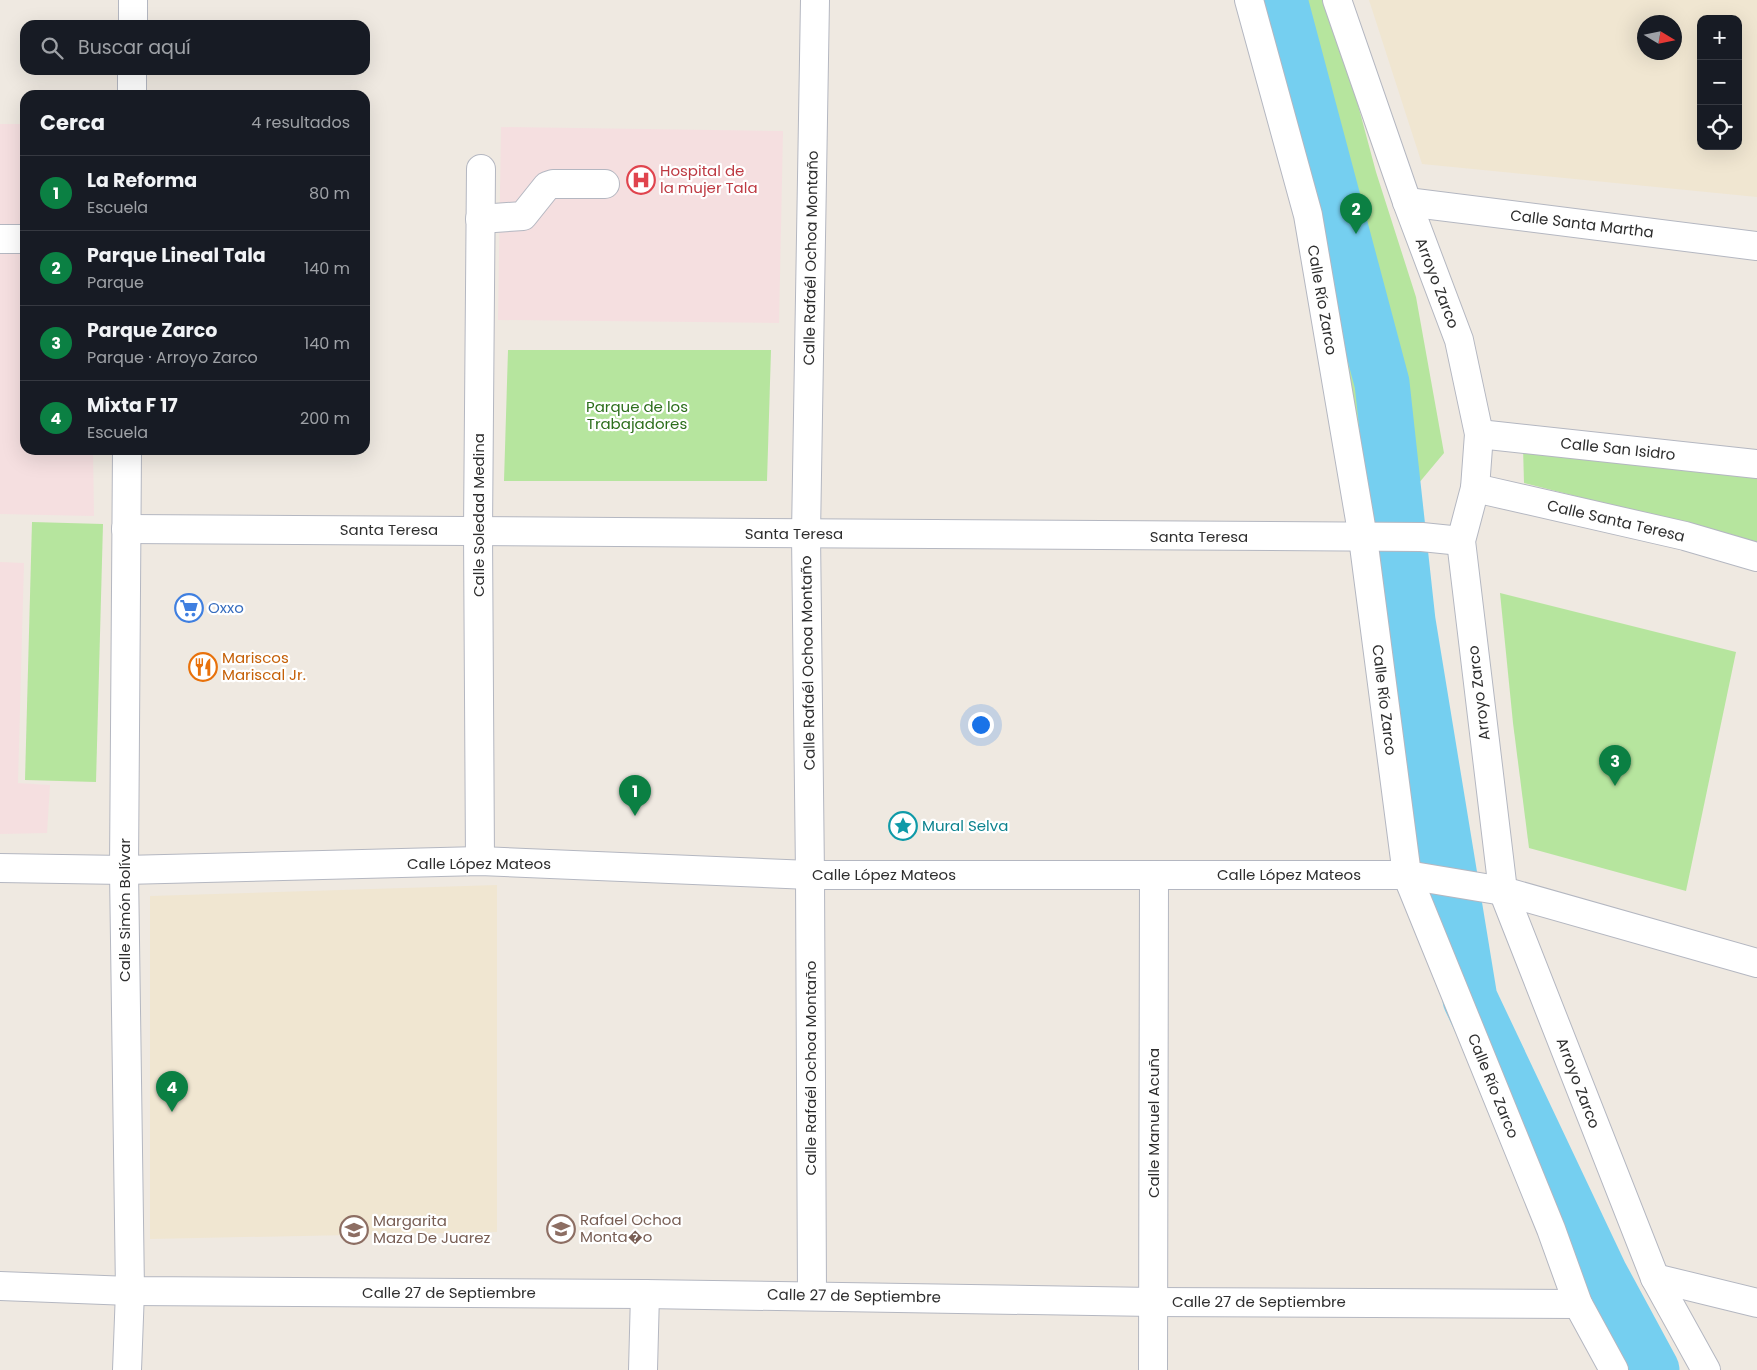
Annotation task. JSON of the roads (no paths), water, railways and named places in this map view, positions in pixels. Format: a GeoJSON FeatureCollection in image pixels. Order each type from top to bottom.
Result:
{"type":"FeatureCollection","features":[{"type":"Feature","properties":{"kind":"street"},"geometry":{"type":"LineString","coordinates":[[133,0],[133,20]]}},
{"type":"Feature","properties":{"kind":"street","name":"Calle Rafaél Ochoa Montaño"},"geometry":{"type":"LineString","coordinates":[[812,1295],[806,534],[815,0]]}},
{"type":"Feature","properties":{"kind":"street","name":"Calle Río Zarco"},"geometry":{"type":"LineString","coordinates":[[1249,0],[1308,215],[1369,538],[1420,877],[1552,1229],[1578,1304],[1614,1370]]}},
{"type":"Feature","properties":{"kind":"street","name":"Arroyo Zarco"},"geometry":{"type":"LineString","coordinates":[[1337,0],[1406,202],[1459,340],[1479,434],[1475,488],[1461,541],[1503,891],[1655,1278],[1706,1370]]}},
{"type":"Feature","properties":{"kind":"street"},"geometry":{"type":"LineString","coordinates":[[132,75],[132,90]]}},
{"type":"Feature","properties":{"kind":"street","name":"Calle Soledad Medina"},"geometry":{"type":"LineString","coordinates":[[480,861],[478,531],[481,169]]}},
{"type":"Feature","properties":{"kind":"street"},"geometry":{"type":"LineString","coordinates":[[480,219],[523,216],[547,186],[553,184],[605,184]]}},
{"type":"Feature","properties":{"kind":"street","name":"Calle Santa Martha"},"geometry":{"type":"LineString","coordinates":[[1406,202],[1757,246]]}},
{"type":"Feature","properties":{"kind":"street"},"geometry":{"type":"LineString","coordinates":[[0,239],[20,239]]}},
{"type":"Feature","properties":{"kind":"street","name":"Calle San Isidro"},"geometry":{"type":"LineString","coordinates":[[1479,434],[1757,464]]}},
{"type":"Feature","properties":{"kind":"street","name":"Calle Simón Bolívar"},"geometry":{"type":"LineString","coordinates":[[127,455],[124,870],[130,1292],[127,1370]]}},
{"type":"Feature","properties":{"kind":"street","name":"Calle Santa Teresa"},"geometry":{"type":"LineString","coordinates":[[1475,488],[1686,536],[1757,557]]}},
{"type":"Feature","properties":{"kind":"street","name":"Santa Teresa"},"geometry":{"type":"LineString","coordinates":[[126,529],[1422,537],[1461,541]]}},
{"type":"Feature","properties":{"kind":"street","name":"Calle López Mateos"},"geometry":{"type":"LineString","coordinates":[[0,868],[124,870],[480,861],[810,874],[1420,877],[1503,891],[1757,963]]}},
{"type":"Feature","properties":{"kind":"street","name":"Calle Manuel Acuña"},"geometry":{"type":"LineString","coordinates":[[1153,1370],[1154,876]]}},
{"type":"Feature","properties":{"kind":"street"},"geometry":{"type":"LineString","coordinates":[[1655,1278],[1757,1303]]}},
{"type":"Feature","properties":{"kind":"street","name":"Calle 27 de Septiembre"},"geometry":{"type":"LineString","coordinates":[[0,1286],[130,1292],[812,1295],[1153,1302],[1578,1304]]}},
{"type":"Feature","properties":{"kind":"street"},"geometry":{"type":"LineString","coordinates":[[643,1370],[645,1294]]}},
{"type":"Feature","properties":{"kind":"waterway"},"geometry":{"type":"LineString","coordinates":[[1280,0],[1382,383],[1408,621],[1470,999],[1600,1274],[1652,1370]]}},
{"type":"Feature","properties":{"kind":"place","name":"Hospital de la mujer Tala"},"geometry":{"type":"Point","coordinates":[641,180]}},
{"type":"Feature","properties":{"kind":"place","name":"Parque Lineal Tala"},"geometry":{"type":"Point","coordinates":[1356,234]}},
{"type":"Feature","properties":{"kind":"place","name":"Oxxo"},"geometry":{"type":"Point","coordinates":[189,608]}},
{"type":"Feature","properties":{"kind":"place","name":"Mariscos Mariscal Jr."},"geometry":{"type":"Point","coordinates":[203,667]}},
{"type":"Feature","properties":{"kind":"place","name":"Parque Zarco"},"geometry":{"type":"Point","coordinates":[1615,786]}},
{"type":"Feature","properties":{"kind":"place","name":"La Reforma"},"geometry":{"type":"Point","coordinates":[635,816]}},
{"type":"Feature","properties":{"kind":"place","name":"Mural Selva"},"geometry":{"type":"Point","coordinates":[903,826]}},
{"type":"Feature","properties":{"kind":"place","name":"Mixta F 17"},"geometry":{"type":"Point","coordinates":[172,1112]}},
{"type":"Feature","properties":{"kind":"place","name":"Rafael Ochoa Monta�o"},"geometry":{"type":"Point","coordinates":[561,1229]}},
{"type":"Feature","properties":{"kind":"place","name":"Margarita Maza De Juarez"},"geometry":{"type":"Point","coordinates":[354,1230]}},
{"type":"Feature","properties":{"kind":"park label","name":"Parque de los Trabajadores"},"geometry":{"type":"Point","coordinates":[637,416]}}]}
